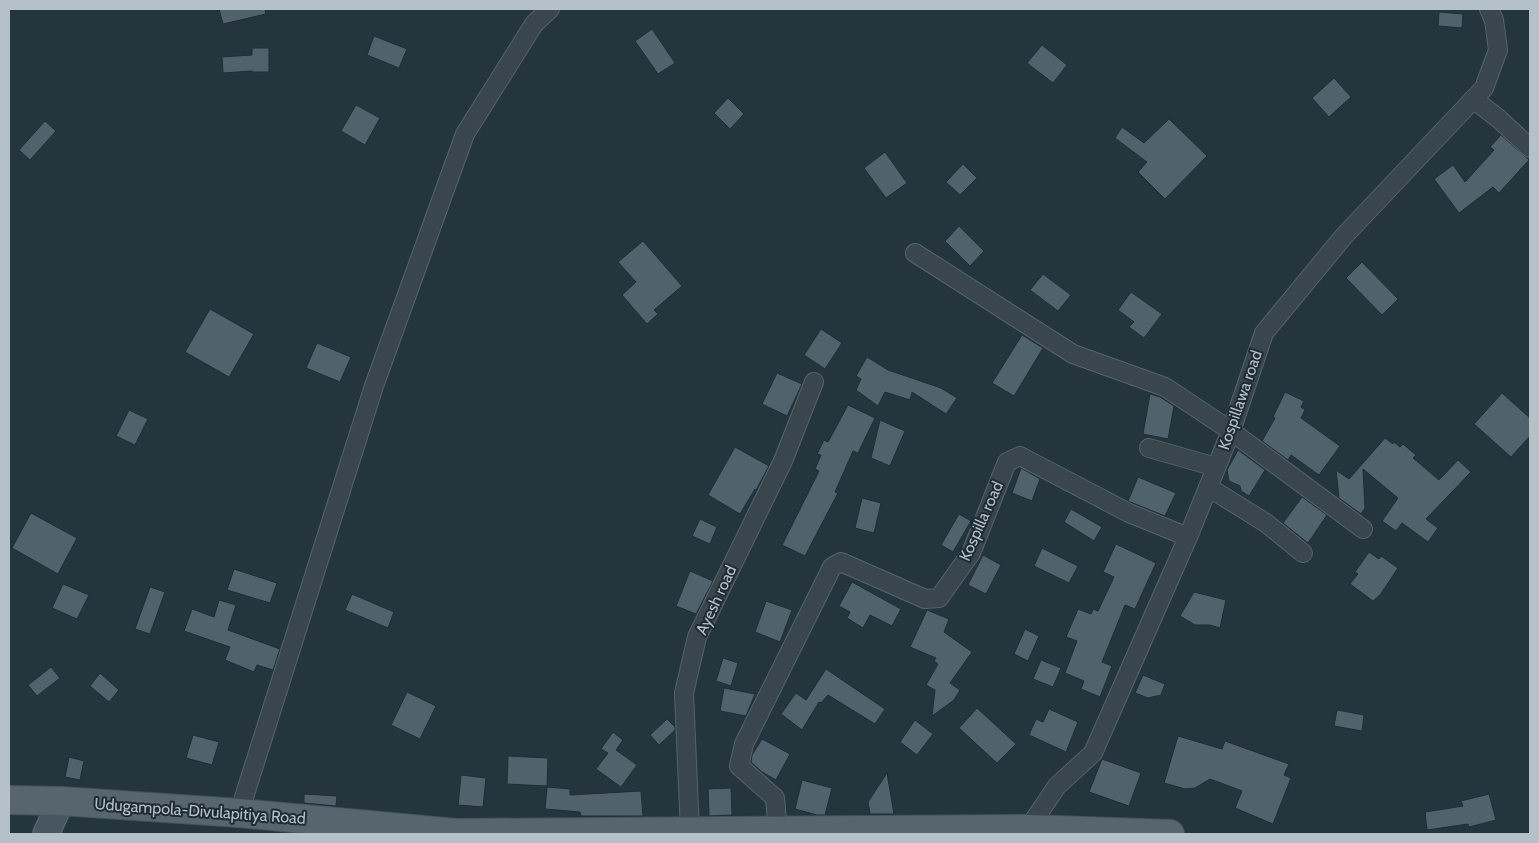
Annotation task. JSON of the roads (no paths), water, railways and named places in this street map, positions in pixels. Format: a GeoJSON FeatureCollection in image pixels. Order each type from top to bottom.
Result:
{"type":"FeatureCollection","features":[{"type":"Feature","properties":{"kind":"main road","name":"Udugampola-Divulapitiya Road"},"geometry":{"type":"LineString","coordinates":[[9,800],[61,800],[456,833],[1028,830],[1170,834]]}},
{"type":"Feature","properties":{"kind":"street"},"geometry":{"type":"LineString","coordinates":[[239,814],[374,386],[465,134],[534,24],[550,9]]}},
{"type":"Feature","properties":{"kind":"street","name":"Kospillawa road"},"geometry":{"type":"LineString","coordinates":[[1028,830],[1057,786],[1093,753],[1188,537],[1231,431],[1264,333],[1344,236],[1484,88],[1498,50],[1494,20],[1489,9]]}},
{"type":"Feature","properties":{"kind":"street"},"geometry":{"type":"LineString","coordinates":[[1473,99],[1499,118],[1530,148]]}},
{"type":"Feature","properties":{"kind":"street"},"geometry":{"type":"LineString","coordinates":[[915,253],[1073,354],[1165,387],[1231,431],[1363,529]]}},
{"type":"Feature","properties":{"kind":"street","name":"Ayesh road"},"geometry":{"type":"LineString","coordinates":[[690,832],[684,694],[697,637],[783,461],[814,382]]}},
{"type":"Feature","properties":{"kind":"street"},"geometry":{"type":"LineString","coordinates":[[1149,448],[1216,467]]}},
{"type":"Feature","properties":{"kind":"street","name":"Kospilla road"},"geometry":{"type":"LineString","coordinates":[[778,832],[774,798],[739,766],[744,744],[832,568],[841,562],[924,599],[939,598],[971,553],[1007,462],[1020,456],[1129,513],[1188,537]]}},
{"type":"Feature","properties":{"kind":"street"},"geometry":{"type":"LineString","coordinates":[[1208,487],[1266,523],[1303,553]]}},
{"type":"Feature","properties":{"kind":"street"},"geometry":{"type":"LineString","coordinates":[[46,834],[61,800]]}}]}
